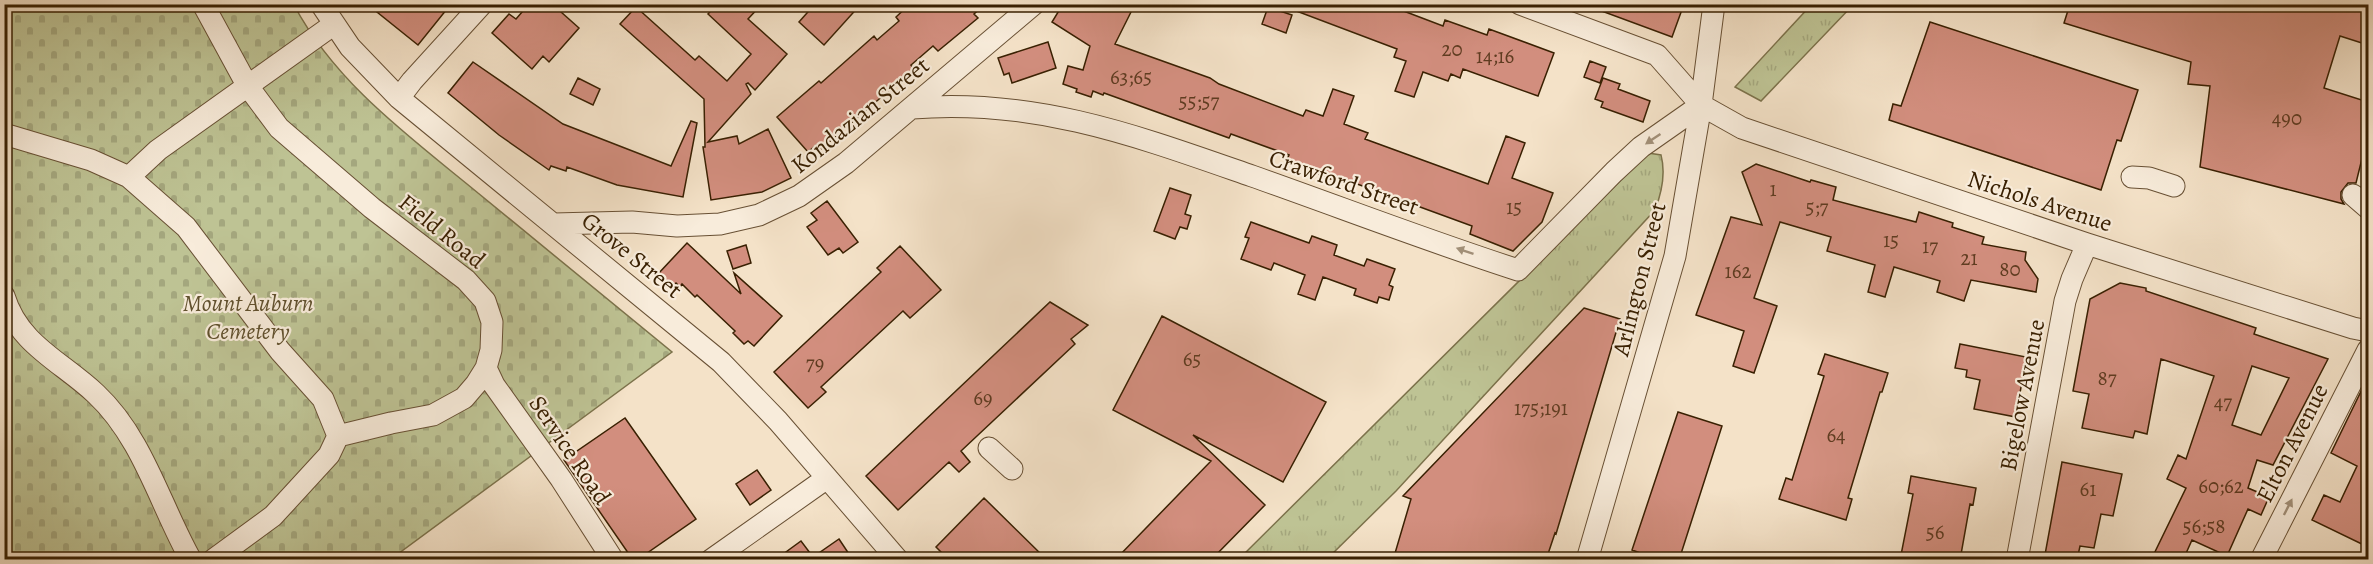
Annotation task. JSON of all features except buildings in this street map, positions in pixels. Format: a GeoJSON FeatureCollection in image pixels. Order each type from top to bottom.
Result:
{"type":"FeatureCollection","features":[{"type":"Feature","properties":{"kind":"street","name":"Field Road"},"geometry":{"type":"LineString","coordinates":[[203,4],[247,85],[279,129],[306,154],[466,280],[485,301],[492,322],[492,337],[486,368],[464,398],[433,415],[338,436]]}},
{"type":"Feature","properties":{"kind":"street","name":"Grove Street"},"geometry":{"type":"LineString","coordinates":[[321,4],[333,25],[371,71],[399,98],[721,362],[778,421],[898,560]]}},
{"type":"Feature","properties":{"kind":"street"},"geometry":{"type":"LineString","coordinates":[[399,98],[482,4]]}},
{"type":"Feature","properties":{"kind":"street","name":"Kondazian Street"},"geometry":{"type":"LineString","coordinates":[[554,224],[632,222],[677,226],[720,224],[759,215],[799,196],[846,163],[1034,4]]}},
{"type":"Feature","properties":{"kind":"street","name":"Nichols Avenue"},"geometry":{"type":"LineString","coordinates":[[1520,4],[1657,55],[1701,105],[1742,128],[2087,244],[2368,331]]}},
{"type":"Feature","properties":{"kind":"street","name":"Arlington Street"},"geometry":{"type":"LineString","coordinates":[[1587,560],[1675,256],[1701,105],[1714,4]]}},
{"type":"Feature","properties":{"kind":"street"},"geometry":{"type":"LineString","coordinates":[[129,177],[158,150],[333,25]]}},
{"type":"Feature","properties":{"kind":"street","name":"Crawford Street"},"geometry":{"type":"LineString","coordinates":[[912,108],[952,105],[1010,108],[1070,118],[1140,137],[1518,270],[1641,147],[1701,105]]}},
{"type":"Feature","properties":{"kind":"street"},"geometry":{"type":"LineString","coordinates":[[4,134],[90,160],[129,177],[186,227],[280,351],[323,399],[338,436],[329,454],[273,516],[213,560]]}},
{"type":"Feature","properties":{"kind":"street"},"geometry":{"type":"LineString","coordinates":[[2133,177],[2149,178],[2174,186]]}},
{"type":"Feature","properties":{"kind":"street","name":"Bigelow Avenue"},"geometry":{"type":"LineString","coordinates":[[2018,560],[2065,301],[2087,244]]}},
{"type":"Feature","properties":{"kind":"street"},"geometry":{"type":"LineString","coordinates":[[4,296],[8,309],[23,334],[98,395],[117,418],[156,486],[191,560]]}},
{"type":"Feature","properties":{"kind":"street","name":"Elton Avenue"},"geometry":{"type":"LineString","coordinates":[[2261,560],[2368,350]]}},
{"type":"Feature","properties":{"kind":"street","name":"Service Road"},"geometry":{"type":"LineString","coordinates":[[486,368],[494,385],[561,479],[613,560]]}},
{"type":"Feature","properties":{"kind":"street"},"geometry":{"type":"LineString","coordinates":[[989,448],[1012,469]]}},
{"type":"Feature","properties":{"kind":"street"},"geometry":{"type":"LineString","coordinates":[[711,560],[827,478]]}},
{"type":"Feature","properties":{"kind":"green space"},"geometry":{"type":"Polygon","coordinates":[[[1812,4],[1853,5],[1761,101],[1735,87],[1812,4]]]}},
{"type":"Feature","properties":{"kind":"green space","name":"Mount Auburn Cemetery"},"geometry":{"type":"Polygon","coordinates":[[[4,5],[294,5],[331,60],[376,108],[672,352],[391,559],[5,559],[4,5]]]}},
{"type":"Feature","properties":{"kind":"green space"},"geometry":{"type":"Polygon","coordinates":[[[1648,153],[1661,155],[1663,169],[1660,196],[1655,210],[1396,491],[1327,559],[1238,560],[1648,153]]]}}]}
